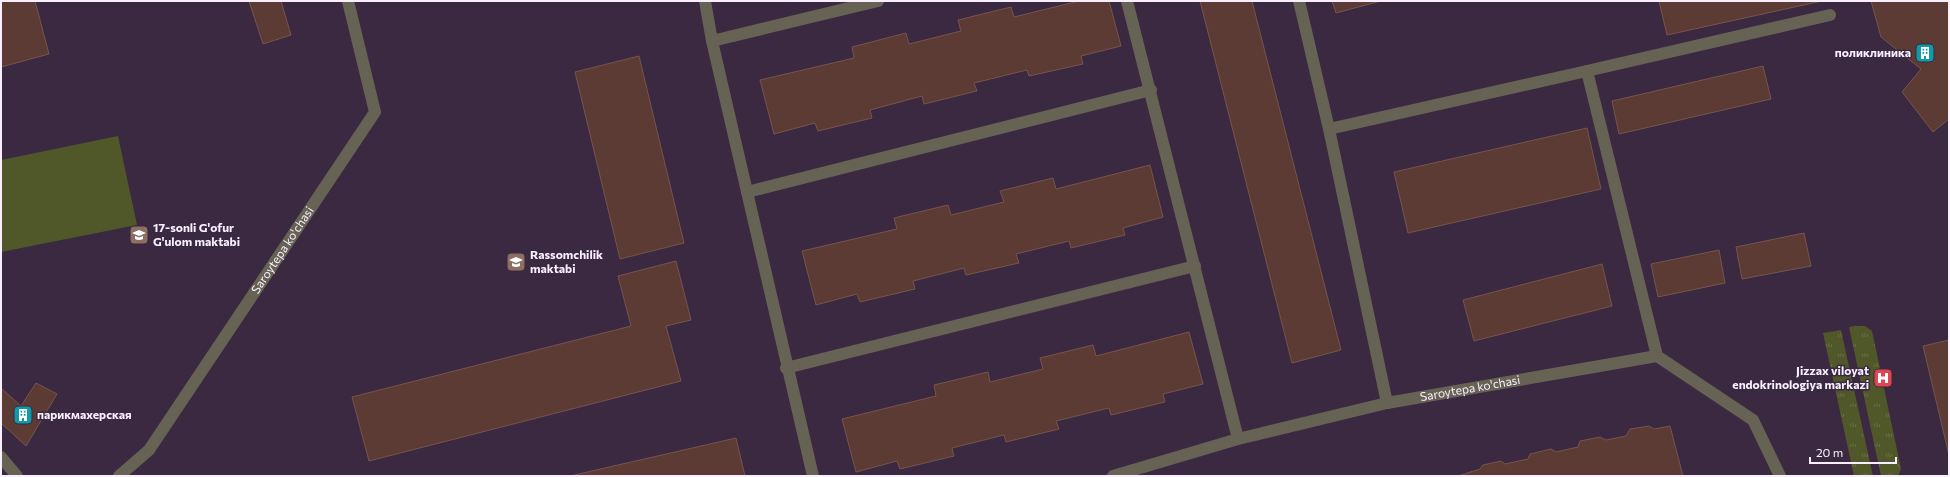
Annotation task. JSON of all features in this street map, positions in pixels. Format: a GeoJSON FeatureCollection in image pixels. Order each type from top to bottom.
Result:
{"type":"FeatureCollection","features":[{"type":"Feature","properties":{"kind":"lane","name":"Saroytepa ko'chasi"},"geometry":{"type":"LineString","coordinates":[[119,476],[149,450],[375,112],[348,1]]}},
{"type":"Feature","properties":{"kind":"lane"},"geometry":{"type":"LineString","coordinates":[[704,1],[786,368],[813,476]]}},
{"type":"Feature","properties":{"kind":"lane"},"geometry":{"type":"LineString","coordinates":[[712,41],[878,1]]}},
{"type":"Feature","properties":{"kind":"lane"},"geometry":{"type":"LineString","coordinates":[[1128,1],[1238,440]]}},
{"type":"Feature","properties":{"kind":"lane"},"geometry":{"type":"LineString","coordinates":[[1299,1],[1329,129],[1387,403]]}},
{"type":"Feature","properties":{"kind":"lane"},"geometry":{"type":"LineString","coordinates":[[1329,129],[1830,15]]}},
{"type":"Feature","properties":{"kind":"lane"},"geometry":{"type":"LineString","coordinates":[[1587,70],[1657,356],[1753,420],[1780,476]]}},
{"type":"Feature","properties":{"kind":"lane"},"geometry":{"type":"LineString","coordinates":[[747,192],[1151,90]]}},
{"type":"Feature","properties":{"kind":"lane"},"geometry":{"type":"LineString","coordinates":[[786,368],[1195,266]]}},
{"type":"Feature","properties":{"kind":"lane","name":"Saroytepa ko'chasi"},"geometry":{"type":"LineString","coordinates":[[1113,476],[1238,440],[1387,403],[1657,356]]}},
{"type":"Feature","properties":{"kind":"lane"},"geometry":{"type":"LineString","coordinates":[[1,457],[17,476]]}},
{"type":"Feature","properties":{"kind":"green space"},"geometry":{"type":"Polygon","coordinates":[[[118,136],[137,225],[1,252],[1,160],[118,136]]]}},
{"type":"Feature","properties":{"kind":"green space"},"geometry":{"type":"Polygon","coordinates":[[[1865,326],[1872,331],[1901,469],[1898,476],[1881,476],[1849,327],[1865,326]]]}},
{"type":"Feature","properties":{"kind":"green space"},"geometry":{"type":"Polygon","coordinates":[[[1841,330],[1873,476],[1854,476],[1823,333],[1841,330]]]}},
{"type":"Feature","properties":{"kind":"building"},"geometry":{"type":"Polygon","coordinates":[[[1,1],[35,1],[49,54],[1,67],[1,1]]]}},
{"type":"Feature","properties":{"kind":"building"},"geometry":{"type":"Polygon","coordinates":[[[249,1],[281,1],[291,35],[263,44],[249,1]]]}},
{"type":"Feature","properties":{"kind":"building"},"geometry":{"type":"Polygon","coordinates":[[[1079,1],[1109,1],[1121,46],[1081,56],[1083,64],[1029,76],[1027,70],[974,83],[977,91],[924,104],[922,96],[870,110],[872,118],[818,131],[815,123],[774,134],[760,80],[854,58],[852,47],[906,33],[909,44],[961,31],[958,20],[1011,7],[1014,17],[1079,1]]]}},
{"type":"Feature","properties":{"kind":"building"},"geometry":{"type":"Polygon","coordinates":[[[1200,1],[1252,1],[1341,350],[1292,363],[1200,1]]]}},
{"type":"Feature","properties":{"kind":"building"},"geometry":{"type":"Polygon","coordinates":[[[1332,1],[1381,1],[1336,13],[1332,1]]]}},
{"type":"Feature","properties":{"kind":"building"},"geometry":{"type":"Polygon","coordinates":[[[1659,1],[1822,1],[1667,35],[1659,1]]]}},
{"type":"Feature","properties":{"kind":"building","name":"поликлиника"},"geometry":{"type":"Polygon","coordinates":[[[1871,1],[1949,1],[1949,119],[1933,132],[1902,92],[1921,69],[1881,37],[1871,1]]]}},
{"type":"Feature","properties":{"kind":"building"},"geometry":{"type":"Polygon","coordinates":[[[639,56],[684,243],[620,259],[575,72],[639,56]]]}},
{"type":"Feature","properties":{"kind":"building"},"geometry":{"type":"Polygon","coordinates":[[[1763,66],[1771,99],[1619,134],[1612,101],[1763,66]]]}},
{"type":"Feature","properties":{"kind":"building"},"geometry":{"type":"Polygon","coordinates":[[[1587,128],[1601,189],[1408,233],[1394,172],[1587,128]]]}},
{"type":"Feature","properties":{"kind":"building"},"geometry":{"type":"Polygon","coordinates":[[[1150,165],[1163,217],[1123,228],[1125,235],[1071,248],[1069,241],[1016,254],[1019,263],[966,275],[964,268],[913,281],[915,289],[860,302],[857,294],[816,305],[802,251],[897,229],[894,218],[948,205],[951,215],[1004,202],[1000,191],[1053,178],[1056,189],[1150,165]]]}},
{"type":"Feature","properties":{"kind":"building"},"geometry":{"type":"Polygon","coordinates":[[[1804,233],[1811,266],[1742,279],[1736,247],[1804,233]]]}},
{"type":"Feature","properties":{"kind":"building"},"geometry":{"type":"Polygon","coordinates":[[[1719,250],[1725,283],[1658,297],[1651,264],[1719,250]]]}},
{"type":"Feature","properties":{"kind":"building"},"geometry":{"type":"Polygon","coordinates":[[[676,261],[691,320],[666,326],[681,381],[369,461],[352,397],[631,326],[618,276],[676,261]]]}},
{"type":"Feature","properties":{"kind":"building"},"geometry":{"type":"Polygon","coordinates":[[[1602,264],[1612,306],[1474,341],[1463,300],[1602,264]]]}},
{"type":"Feature","properties":{"kind":"building"},"geometry":{"type":"Polygon","coordinates":[[[1189,332],[1203,384],[1163,394],[1165,402],[1111,415],[1109,408],[1056,421],[1059,429],[1006,442],[1004,435],[952,448],[954,456],[900,469],[897,461],[856,472],[842,419],[936,396],[934,385],[988,372],[990,382],[1043,369],[1040,358],[1093,345],[1096,356],[1189,332]]]}},
{"type":"Feature","properties":{"kind":"building"},"geometry":{"type":"Polygon","coordinates":[[[1949,340],[1949,455],[1923,346],[1949,340]]]}},
{"type":"Feature","properties":{"kind":"building","name":"парикмахерская"},"geometry":{"type":"Polygon","coordinates":[[[36,383],[57,394],[26,446],[1,423],[1,388],[21,406],[36,383]]]}},
{"type":"Feature","properties":{"kind":"building"},"geometry":{"type":"Polygon","coordinates":[[[1649,426],[1654,429],[1670,426],[1683,476],[1458,476],[1480,469],[1483,465],[1501,461],[1505,464],[1528,459],[1530,454],[1551,449],[1556,452],[1578,447],[1580,441],[1600,437],[1606,440],[1626,436],[1630,429],[1649,426]]]}},
{"type":"Feature","properties":{"kind":"building"},"geometry":{"type":"Polygon","coordinates":[[[736,438],[745,476],[570,476],[736,438]]]}},
{"type":"Feature","properties":{"kind":"place","name":"поликлиника"},"geometry":{"type":"Point","coordinates":[1925,53]}},
{"type":"Feature","properties":{"kind":"place","name":"17-sonli G'ofur G'ulom maktabi"},"geometry":{"type":"Point","coordinates":[139,235]}},
{"type":"Feature","properties":{"kind":"place","name":"Rassomchilik maktabi"},"geometry":{"type":"Point","coordinates":[516,262]}},
{"type":"Feature","properties":{"kind":"place","name":"Jizzax viloyat endokrinologiya markazi"},"geometry":{"type":"Point","coordinates":[1883,378]}},
{"type":"Feature","properties":{"kind":"place","name":"парикмахерская"},"geometry":{"type":"Point","coordinates":[23,415]}}]}
